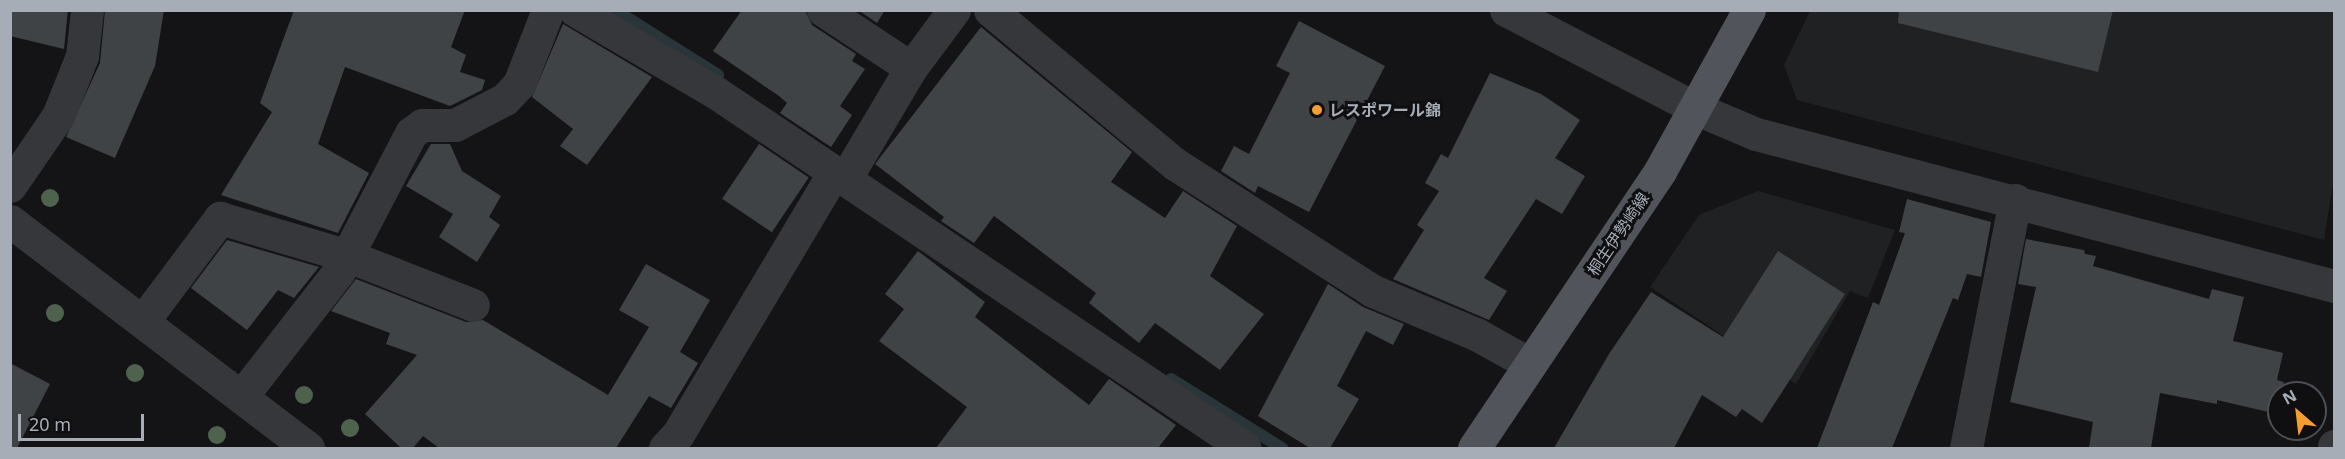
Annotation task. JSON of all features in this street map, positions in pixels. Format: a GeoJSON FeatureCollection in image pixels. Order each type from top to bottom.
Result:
{"type":"FeatureCollection","features":[{"type":"Feature","properties":{"kind":"main road","name":"桐生伊勢崎線"},"geometry":{"type":"LineString","coordinates":[[1474,448],[1638,206],[1697,109],[1749,10]]}},
{"type":"Feature","properties":{"kind":"street"},"geometry":{"type":"LineString","coordinates":[[10,186],[58,116],[81,56],[87,10]]}},
{"type":"Feature","properties":{"kind":"street"},"geometry":{"type":"LineString","coordinates":[[241,397],[348,256],[411,133],[422,125],[455,125],[505,99],[519,84],[548,10]]}},
{"type":"Feature","properties":{"kind":"street"},"geometry":{"type":"LineString","coordinates":[[575,10],[705,86],[1225,443]]}},
{"type":"Feature","properties":{"kind":"street"},"geometry":{"type":"LineString","coordinates":[[823,10],[911,68]]}},
{"type":"Feature","properties":{"kind":"street"},"geometry":{"type":"LineString","coordinates":[[665,448],[678,434],[839,176],[911,68],[954,10]]}},
{"type":"Feature","properties":{"kind":"street"},"geometry":{"type":"LineString","coordinates":[[990,10],[1175,164],[1373,291],[1476,334],[1530,364]]}},
{"type":"Feature","properties":{"kind":"street"},"geometry":{"type":"LineString","coordinates":[[1506,10],[1697,109],[1755,134],[2015,200],[2334,286]]}},
{"type":"Feature","properties":{"kind":"street"},"geometry":{"type":"LineString","coordinates":[[1966,448],[2015,200]]}},
{"type":"Feature","properties":{"kind":"street"},"geometry":{"type":"LineString","coordinates":[[143,321],[220,218],[348,256],[472,305]]}},
{"type":"Feature","properties":{"kind":"street"},"geometry":{"type":"LineString","coordinates":[[10,221],[308,448]]}},
{"type":"Feature","properties":{"kind":"shaded area"},"geometry":{"type":"Polygon","coordinates":[[[1810,11],[2334,11],[2334,176],[2324,240],[1797,100],[1784,65],[1810,11]]]}},
{"type":"Feature","properties":{"kind":"shaded area"},"geometry":{"type":"Polygon","coordinates":[[[1758,191],[1895,230],[1868,298],[1850,291],[1796,384],[1650,287],[1699,215],[1758,191]]]}},
{"type":"Feature","properties":{"kind":"building"},"geometry":{"type":"Polygon","coordinates":[[[10,10],[68,10],[64,49],[10,36],[10,10]]]}},
{"type":"Feature","properties":{"kind":"building"},"geometry":{"type":"Polygon","coordinates":[[[105,10],[164,10],[155,66],[115,158],[66,137],[100,63],[105,10]]]}},
{"type":"Feature","properties":{"kind":"building"},"geometry":{"type":"Polygon","coordinates":[[[294,10],[465,10],[451,47],[466,55],[460,72],[485,80],[482,90],[450,106],[345,67],[318,144],[369,173],[338,233],[221,195],[272,112],[260,103],[294,10]]]}},
{"type":"Feature","properties":{"kind":"building"},"geometry":{"type":"Polygon","coordinates":[[[742,10],[805,10],[812,25],[856,54],[852,61],[865,69],[840,106],[852,115],[831,147],[780,113],[787,103],[779,96],[713,51],[742,10]]]}},
{"type":"Feature","properties":{"kind":"building"},"geometry":{"type":"Polygon","coordinates":[[[858,10],[885,10],[877,23],[858,10]]]}},
{"type":"Feature","properties":{"kind":"building"},"geometry":{"type":"Polygon","coordinates":[[[1899,10],[2113,10],[2098,72],[1898,23],[1899,10]]]}},
{"type":"Feature","properties":{"kind":"building","name":"レスポワール錦"},"geometry":{"type":"Polygon","coordinates":[[[1299,21],[1385,66],[1309,212],[1258,186],[1255,193],[1221,171],[1234,146],[1249,154],[1290,73],[1276,66],[1299,21]]]}},
{"type":"Feature","properties":{"kind":"building"},"geometry":{"type":"Polygon","coordinates":[[[563,24],[652,77],[587,165],[560,146],[573,129],[532,97],[563,24]]]}},
{"type":"Feature","properties":{"kind":"building"},"geometry":{"type":"Polygon","coordinates":[[[981,27],[1132,152],[1111,182],[1165,218],[1183,191],[1237,226],[1210,276],[1264,314],[1220,370],[1155,323],[1139,343],[1089,303],[1096,293],[994,216],[974,243],[941,221],[944,217],[875,164],[981,27]]]}},
{"type":"Feature","properties":{"kind":"building"},"geometry":{"type":"Polygon","coordinates":[[[1490,73],[1541,94],[1580,120],[1555,158],[1585,176],[1562,214],[1536,199],[1484,278],[1507,291],[1489,320],[1393,279],[1424,230],[1417,225],[1439,191],[1425,183],[1441,154],[1448,158],[1490,73]]]}},
{"type":"Feature","properties":{"kind":"building"},"geometry":{"type":"Polygon","coordinates":[[[431,144],[450,144],[462,171],[501,196],[489,217],[500,225],[477,262],[439,237],[453,214],[406,186],[431,144]]]}},
{"type":"Feature","properties":{"kind":"building"},"geometry":{"type":"Polygon","coordinates":[[[759,144],[809,178],[772,232],[722,199],[759,144]]]}},
{"type":"Feature","properties":{"kind":"building"},"geometry":{"type":"Polygon","coordinates":[[[1907,199],[1991,222],[1981,277],[1967,274],[1958,300],[1953,298],[1892,448],[1817,448],[1873,302],[1879,305],[1905,233],[1899,232],[1907,199]]]}},
{"type":"Feature","properties":{"kind":"building"},"geometry":{"type":"Polygon","coordinates":[[[2026,239],[2084,250],[2085,254],[2096,256],[2093,266],[2209,299],[2212,289],[2244,297],[2233,341],[2283,353],[2277,380],[2280,381],[2267,381],[2267,412],[2217,400],[2217,404],[2160,393],[2151,448],[2089,448],[2093,422],[2010,402],[2036,287],[2018,284],[2026,239]]]}},
{"type":"Feature","properties":{"kind":"building"},"geometry":{"type":"Polygon","coordinates":[[[227,240],[319,267],[294,298],[278,290],[247,330],[191,288],[227,240]]]}},
{"type":"Feature","properties":{"kind":"building"},"geometry":{"type":"Polygon","coordinates":[[[918,251],[985,302],[975,317],[1089,405],[1109,379],[1176,425],[1158,448],[936,448],[967,407],[879,341],[904,309],[885,294],[918,251]]]}},
{"type":"Feature","properties":{"kind":"building"},"geometry":{"type":"Polygon","coordinates":[[[1778,251],[1845,294],[1762,423],[1742,409],[1736,417],[1702,395],[1674,448],[1554,448],[1609,354],[1651,292],[1723,337],[1778,251]]]}},
{"type":"Feature","properties":{"kind":"building"},"geometry":{"type":"Polygon","coordinates":[[[646,264],[710,300],[680,352],[698,363],[671,408],[649,396],[616,448],[439,448],[423,436],[413,448],[401,448],[365,414],[417,355],[386,344],[390,333],[331,311],[356,279],[466,322],[483,320],[608,395],[649,327],[619,310],[646,264]]]}},
{"type":"Feature","properties":{"kind":"building"},"geometry":{"type":"Polygon","coordinates":[[[1328,284],[1363,307],[1404,324],[1393,345],[1366,331],[1337,386],[1359,399],[1330,448],[1310,448],[1258,416],[1328,284]]]}},
{"type":"Feature","properties":{"kind":"building"},"geometry":{"type":"Polygon","coordinates":[[[10,363],[50,384],[17,448],[10,448],[10,363]]]}},
{"type":"Feature","properties":{"kind":"waterway"},"geometry":{"type":"LineString","coordinates":[[615,10],[718,75]]}},
{"type":"Feature","properties":{"kind":"waterway"},"geometry":{"type":"LineString","coordinates":[[1171,379],[1282,448]]}},
{"type":"Feature","properties":{"kind":"place","name":"レスポワール錦"},"geometry":{"type":"Point","coordinates":[1317,110]}}]}
